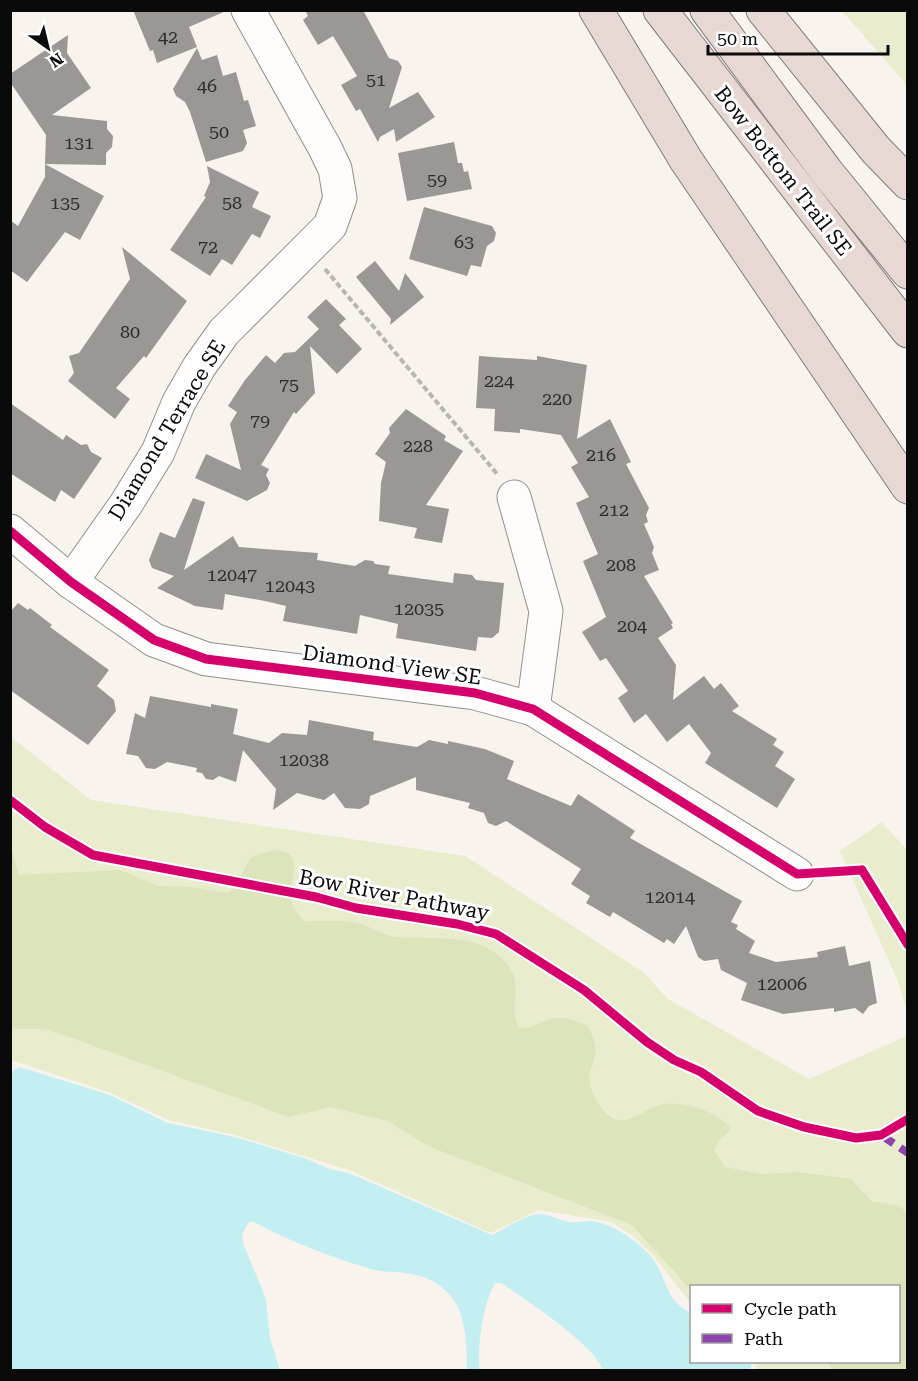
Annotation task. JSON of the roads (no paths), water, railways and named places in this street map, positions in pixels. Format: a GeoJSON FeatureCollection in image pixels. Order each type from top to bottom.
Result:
{"type":"FeatureCollection","features":[{"type":"Feature","properties":{"kind":"highway"},"geometry":{"type":"LineString","coordinates":[[596,10],[686,160],[908,487]]}},
{"type":"Feature","properties":{"kind":"highway","name":"Bow Bottom Trail SE"},"geometry":{"type":"LineString","coordinates":[[660,10],[908,331]]}},
{"type":"Feature","properties":{"kind":"highway","name":"Bow Bottom Trail SE"},"geometry":{"type":"LineString","coordinates":[[707,10],[826,171],[908,272]]}},
{"type":"Feature","properties":{"kind":"highway"},"geometry":{"type":"LineString","coordinates":[[763,10],[876,150],[908,183]]}},
{"type":"Feature","properties":{"kind":"street","name":"Diamond Terrace SE"},"geometry":{"type":"LineString","coordinates":[[71,582],[126,504],[158,452],[179,402],[199,367],[224,332],[330,226],[340,198],[335,169],[248,10]]}},
{"type":"Feature","properties":{"kind":"street"},"geometry":{"type":"LineString","coordinates":[[514,497],[546,611],[533,709]]}},
{"type":"Feature","properties":{"kind":"street","name":"Diamond View SE"},"geometry":{"type":"LineString","coordinates":[[10,531],[71,582],[154,640],[206,659],[475,693],[533,709],[797,874]]}},
{"type":"Feature","properties":{"kind":"water"},"geometry":{"type":"Polygon","coordinates":[[[20,1067],[110,1095],[168,1123],[235,1137],[351,1174],[492,1235],[520,1220],[538,1214],[569,1222],[592,1221],[609,1226],[626,1235],[648,1253],[658,1267],[671,1296],[682,1308],[690,1312],[690,1363],[752,1363],[750,1370],[603,1370],[597,1359],[573,1335],[501,1283],[496,1283],[488,1300],[482,1325],[479,1351],[480,1370],[467,1370],[463,1322],[452,1297],[442,1287],[428,1279],[411,1274],[375,1270],[325,1254],[254,1222],[249,1222],[242,1234],[243,1243],[266,1299],[270,1338],[280,1370],[11,1370],[10,1086],[13,1070],[20,1067]]]}}]}
